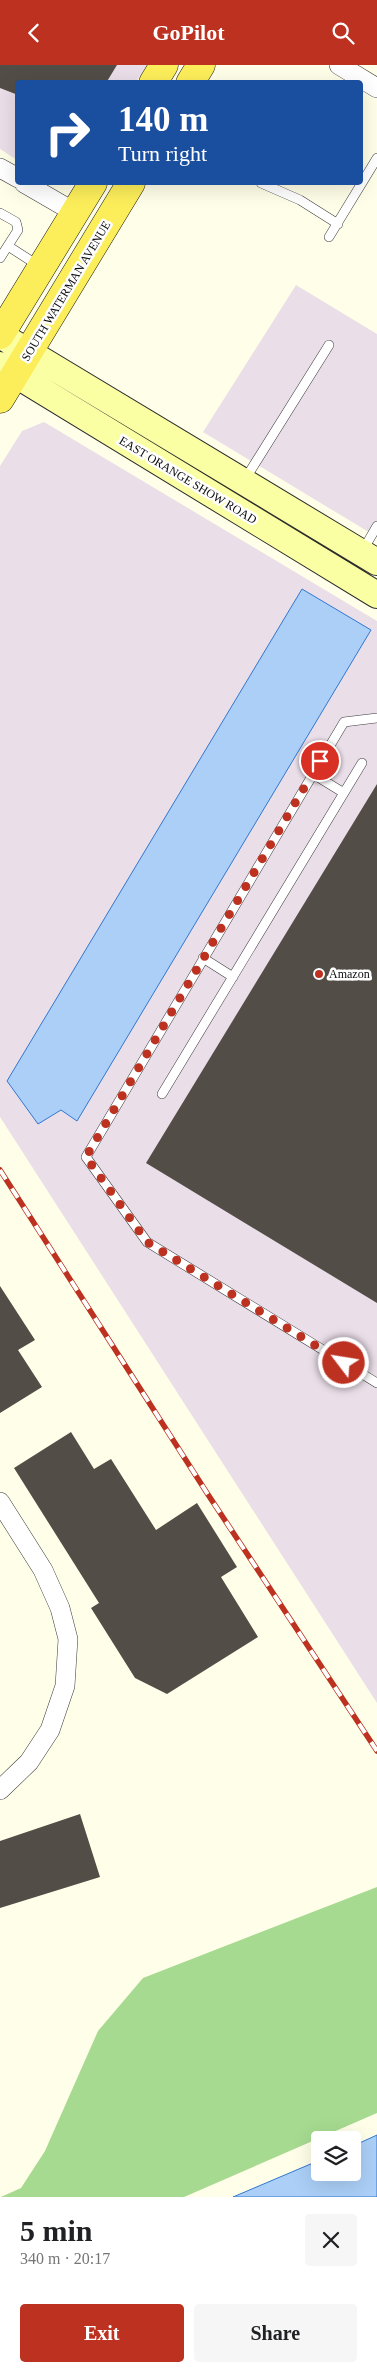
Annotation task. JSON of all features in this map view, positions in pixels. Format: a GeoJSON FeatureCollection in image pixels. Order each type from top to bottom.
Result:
{"type":"FeatureCollection","features":[{"type":"Feature","properties":{"kind":"main road"},"geometry":{"type":"LineString","coordinates":[[155,80],[164,65]]}},
{"type":"Feature","properties":{"kind":"main road"},"geometry":{"type":"LineString","coordinates":[[192,80],[201,65]]}},
{"type":"Feature","properties":{"kind":"main road"},"geometry":{"type":"LineString","coordinates":[[92,185],[0,335],[30,351],[369,557]]}},
{"type":"Feature","properties":{"kind":"main road","name":"SOUTH WATERMAN AVENUE"},"geometry":{"type":"LineString","coordinates":[[0,399],[7,370],[30,351],[130,185]]}},
{"type":"Feature","properties":{"kind":"main road","name":"EAST ORANGE SHOW ROAD"},"geometry":{"type":"LineString","coordinates":[[7,370],[377,595]]}},
{"type":"Feature","properties":{"kind":"street"},"geometry":{"type":"LineString","coordinates":[[339,65],[377,88]]}},
{"type":"Feature","properties":{"kind":"street"},"geometry":{"type":"LineString","coordinates":[[0,168],[15,176]]}},
{"type":"Feature","properties":{"kind":"street"},"geometry":{"type":"LineString","coordinates":[[27,185],[74,212]]}},
{"type":"Feature","properties":{"kind":"street"},"geometry":{"type":"LineString","coordinates":[[0,1502],[43,1570],[60,1607],[68,1639],[65,1686],[50,1730],[29,1762],[0,1790]]}},
{"type":"Feature","properties":{"kind":"lane"},"geometry":{"type":"LineString","coordinates":[[363,182],[377,158]]}},
{"type":"Feature","properties":{"kind":"lane"},"geometry":{"type":"LineString","coordinates":[[265,185],[300,200],[338,224]]}},
{"type":"Feature","properties":{"kind":"lane"},"geometry":{"type":"LineString","coordinates":[[329,237],[361,185]]}},
{"type":"Feature","properties":{"kind":"lane"},"geometry":{"type":"LineString","coordinates":[[0,213],[16,223],[18,230],[0,258]]}},
{"type":"Feature","properties":{"kind":"lane"},"geometry":{"type":"LineString","coordinates":[[8,246],[41,267]]}},
{"type":"Feature","properties":{"kind":"lane"},"geometry":{"type":"LineString","coordinates":[[244,481],[329,345]]}},
{"type":"Feature","properties":{"kind":"lane"},"geometry":{"type":"LineString","coordinates":[[369,557],[377,526]]}},
{"type":"Feature","properties":{"kind":"lane"},"geometry":{"type":"LineString","coordinates":[[377,718],[344,721],[86,1157],[147,1242],[377,1383]]}},
{"type":"Feature","properties":{"kind":"lane"},"geometry":{"type":"LineString","coordinates":[[162,1094],[362,763]]}},
{"type":"Feature","properties":{"kind":"lane"},"geometry":{"type":"LineString","coordinates":[[313,774],[344,793]]}},
{"type":"Feature","properties":{"kind":"lane"},"geometry":{"type":"LineString","coordinates":[[204,958],[233,977]]}},
{"type":"Feature","properties":{"kind":"shaded area"},"geometry":{"type":"Polygon","coordinates":[[[0,65],[147,65],[137,80],[15,80],[15,159],[0,149],[0,65]]]}},
{"type":"Feature","properties":{"kind":"shaded area"},"geometry":{"type":"Polygon","coordinates":[[[296,285],[377,334],[377,537],[203,432],[296,285]]]}},
{"type":"Feature","properties":{"kind":"shaded area"},"geometry":{"type":"Polygon","coordinates":[[[44,422],[377,621],[377,1703],[0,1117],[0,466],[22,431],[44,422]]]}},
{"type":"Feature","properties":{"kind":"green space"},"geometry":{"type":"Polygon","coordinates":[[[377,1887],[377,2113],[336,2131],[311,2131],[311,2142],[184,2197],[1,2197],[21,2188],[45,2151],[98,2031],[143,1978],[377,1887]]]}},
{"type":"Feature","properties":{"kind":"water"},"geometry":{"type":"Polygon","coordinates":[[[302,589],[371,630],[77,1121],[61,1110],[38,1124],[7,1081],[302,589]]]}},
{"type":"Feature","properties":{"kind":"water"},"geometry":{"type":"Polygon","coordinates":[[[377,2135],[377,2197],[233,2197],[311,2164],[311,2181],[361,2181],[361,2142],[377,2135]]]}},
{"type":"Feature","properties":{"kind":"building"},"geometry":{"type":"Polygon","coordinates":[[[0,65],[117,65],[108,80],[15,80],[15,94],[0,88],[0,65]]]}},
{"type":"Feature","properties":{"kind":"building","name":"Amazon"},"geometry":{"type":"Polygon","coordinates":[[[377,784],[377,1303],[146,1163],[377,784]]]}},
{"type":"Feature","properties":{"kind":"building"},"geometry":{"type":"Polygon","coordinates":[[[0,1286],[35,1340],[18,1350],[42,1387],[0,1413],[0,1286]]]}},
{"type":"Feature","properties":{"kind":"building"},"geometry":{"type":"Polygon","coordinates":[[[71,1432],[94,1469],[111,1459],[156,1530],[197,1503],[237,1567],[221,1577],[258,1637],[167,1694],[135,1678],[91,1608],[99,1603],[14,1468],[71,1432]]]}},
{"type":"Feature","properties":{"kind":"building"},"geometry":{"type":"Polygon","coordinates":[[[80,1814],[100,1877],[0,1908],[0,1841],[80,1814]]]}},
{"type":"Feature","properties":{"kind":"railway"},"geometry":{"type":"LineString","coordinates":[[0,1170],[207,1493],[377,1751]]}},
{"type":"Feature","properties":{"kind":"place","name":"Amazon"},"geometry":{"type":"Point","coordinates":[319,974]}},
{"type":"Feature","properties":{"kind":"route"},"geometry":{"type":"LineString","coordinates":[[320,761],[86,1157],[147,1242],[344,1363]]}}]}
